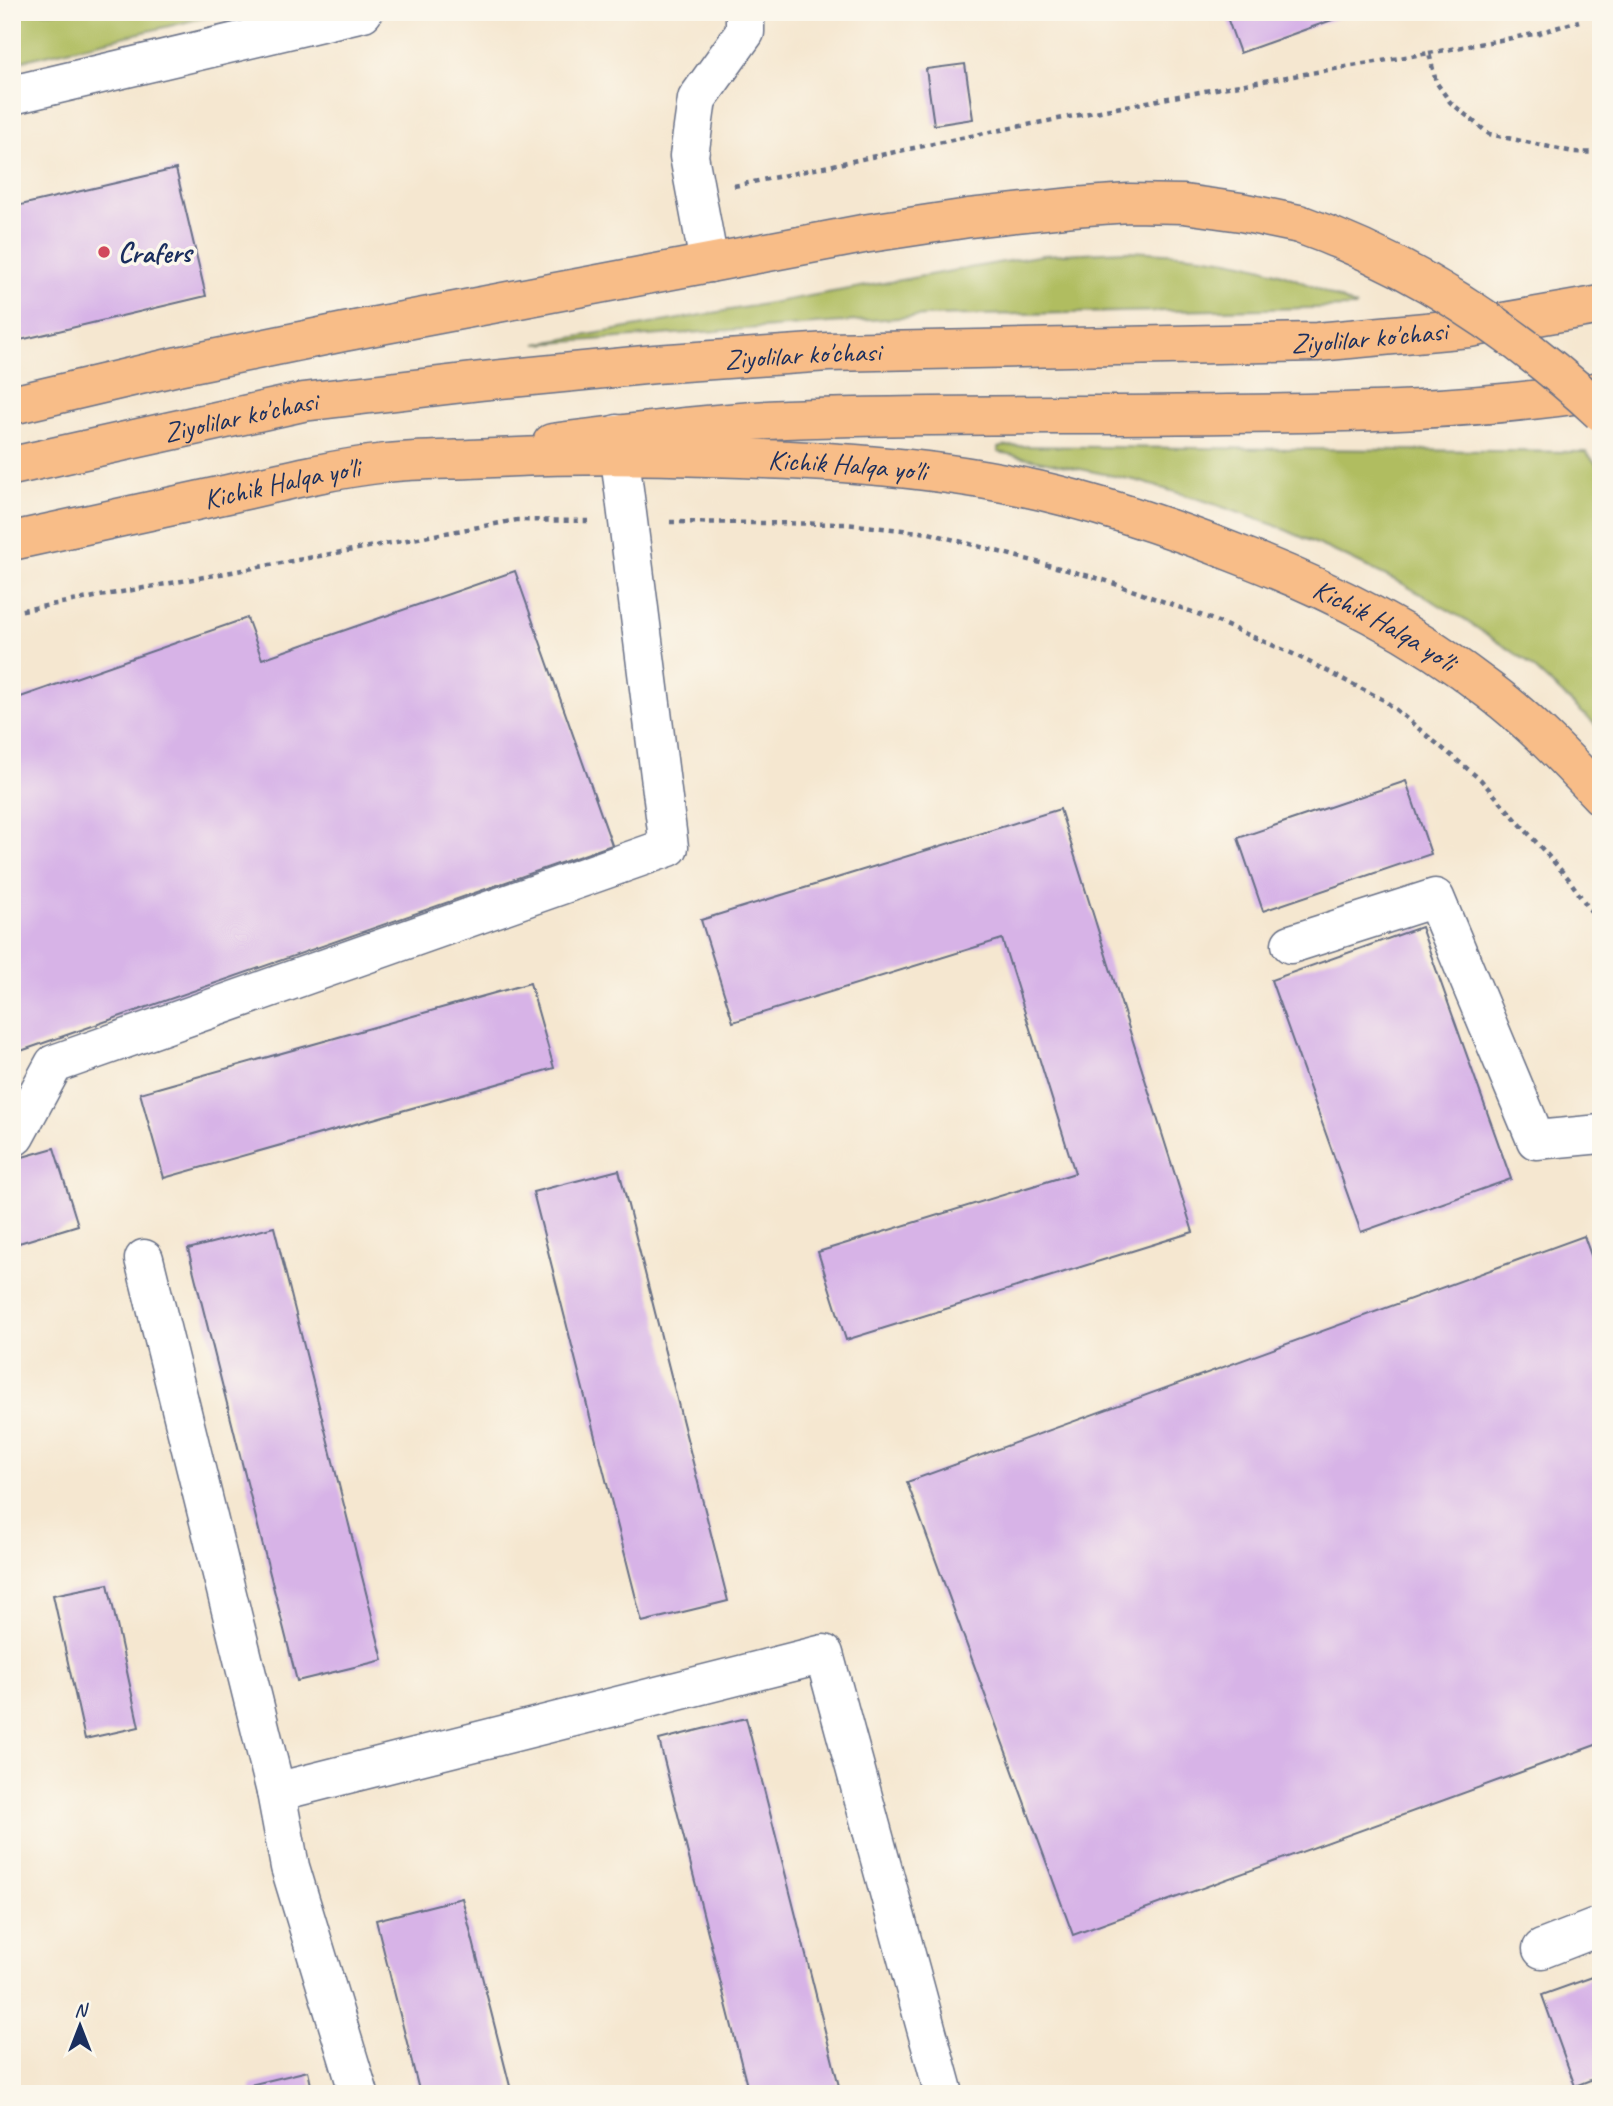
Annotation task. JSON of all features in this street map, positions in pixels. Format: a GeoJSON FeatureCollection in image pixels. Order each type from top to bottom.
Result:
{"type":"FeatureCollection","features":[{"type":"Feature","properties":{"kind":"main road"},"geometry":{"type":"LineString","coordinates":[[12,405],[178,366],[344,332],[709,263],[942,222],[1020,211],[1129,203],[1184,204],[1241,212],[1299,224],[1351,244],[1437,287],[1485,318],[1532,352],[1601,412]]}},
{"type":"Feature","properties":{"kind":"main road","name":"Ziyolilar ko'chasi"},"geometry":{"type":"LineString","coordinates":[[12,466],[303,402],[494,380],[655,364],[828,352],[1317,342],[1469,328],[1601,305]]}},
{"type":"Feature","properties":{"kind":"main road"},"geometry":{"type":"LineString","coordinates":[[619,444],[813,418],[1309,414],[1430,410],[1524,402],[1601,391]]}},
{"type":"Feature","properties":{"kind":"main road","name":"Kichik Halqa yo'li"},"geometry":{"type":"LineString","coordinates":[[12,541],[321,473],[387,463],[619,444],[870,465],[953,475],[1084,501],[1145,519],[1319,587],[1368,611],[1409,635],[1493,693],[1547,741],[1601,796]]}},
{"type":"Feature","properties":{"kind":"lane"},"geometry":{"type":"LineString","coordinates":[[12,95],[363,12]]}},
{"type":"Feature","properties":{"kind":"lane"},"geometry":{"type":"LineString","coordinates":[[709,263],[689,156],[697,99],[745,32],[745,12]]}},
{"type":"Feature","properties":{"kind":"lane"},"geometry":{"type":"LineString","coordinates":[[12,1138],[54,1064],[669,847],[619,444]]}},
{"type":"Feature","properties":{"kind":"lane"},"geometry":{"type":"LineString","coordinates":[[1291,944],[1435,898],[1536,1140],[1601,1134]]}},
{"type":"Feature","properties":{"kind":"lane"},"geometry":{"type":"LineString","coordinates":[[144,1259],[276,1792],[290,1867],[359,2094]]}},
{"type":"Feature","properties":{"kind":"lane"},"geometry":{"type":"LineString","coordinates":[[276,1792],[824,1654],[944,2094]]}},
{"type":"Feature","properties":{"kind":"lane"},"geometry":{"type":"LineString","coordinates":[[1542,1949],[1601,1926]]}},
{"type":"Feature","properties":{"kind":"path"},"geometry":{"type":"LineString","coordinates":[[696,195],[761,179],[998,131],[1210,90],[1539,33],[1579,21]]}},
{"type":"Feature","properties":{"kind":"path"},"geometry":{"type":"LineString","coordinates":[[1429,53],[1436,82],[1450,102],[1489,135],[1573,152],[1601,153]]}},
{"type":"Feature","properties":{"kind":"path"},"geometry":{"type":"LineString","coordinates":[[12,612],[517,520],[846,524],[929,533],[1104,580],[1206,617],[1291,653],[1384,700],[1482,780],[1568,878],[1601,926]]}},
{"type":"Feature","properties":{"kind":"green space"},"geometry":{"type":"Polygon","coordinates":[[[12,12],[229,12],[12,63],[12,12]]]}},
{"type":"Feature","properties":{"kind":"green space"},"geometry":{"type":"Polygon","coordinates":[[[1125,251],[1185,254],[1243,263],[1292,278],[1357,307],[926,316],[536,344],[1043,255],[1125,251]]]}},
{"type":"Feature","properties":{"kind":"green space"},"geometry":{"type":"Polygon","coordinates":[[[998,448],[1586,452],[1601,469],[1601,730],[1525,660],[1462,618],[1401,583],[1274,525],[1205,501],[1138,481],[998,452],[998,448]]]}},
{"type":"Feature","properties":{"kind":"building"},"geometry":{"type":"Polygon","coordinates":[[[1225,12],[1342,12],[1343,16],[1240,53],[1225,12]]]}},
{"type":"Feature","properties":{"kind":"building"},"geometry":{"type":"Polygon","coordinates":[[[965,64],[973,119],[934,125],[926,69],[965,64]]]}},
{"type":"Feature","properties":{"kind":"building","name":"Crafers"},"geometry":{"type":"Polygon","coordinates":[[[176,169],[206,296],[12,342],[12,207],[176,169]]]}},
{"type":"Feature","properties":{"kind":"building"},"geometry":{"type":"Polygon","coordinates":[[[515,571],[612,845],[12,1054],[12,700],[247,618],[262,659],[515,571]]]}},
{"type":"Feature","properties":{"kind":"building"},"geometry":{"type":"Polygon","coordinates":[[[1406,781],[1431,854],[1263,911],[1238,838],[1406,781]]]}},
{"type":"Feature","properties":{"kind":"building"},"geometry":{"type":"Polygon","coordinates":[[[1060,809],[1193,1232],[846,1340],[818,1252],[1075,1173],[1002,939],[733,1022],[701,920],[1060,809]]]}},
{"type":"Feature","properties":{"kind":"building"},"geometry":{"type":"Polygon","coordinates":[[[1421,927],[1511,1179],[1361,1232],[1271,980],[1421,927]]]}},
{"type":"Feature","properties":{"kind":"building"},"geometry":{"type":"Polygon","coordinates":[[[530,983],[554,1068],[164,1178],[140,1093],[530,983]]]}},
{"type":"Feature","properties":{"kind":"building"},"geometry":{"type":"Polygon","coordinates":[[[54,1148],[78,1225],[19,1243],[12,1221],[12,1160],[54,1148]]]}},
{"type":"Feature","properties":{"kind":"building"},"geometry":{"type":"Polygon","coordinates":[[[619,1170],[728,1601],[642,1622],[533,1192],[619,1170]]]}},
{"type":"Feature","properties":{"kind":"building"},"geometry":{"type":"Polygon","coordinates":[[[274,1227],[383,1660],[297,1681],[188,1249],[274,1227]]]}},
{"type":"Feature","properties":{"kind":"building"},"geometry":{"type":"Polygon","coordinates":[[[1584,1236],[1601,1283],[1601,1743],[1073,1935],[907,1482],[1584,1236]]]}},
{"type":"Feature","properties":{"kind":"building"},"geometry":{"type":"Polygon","coordinates":[[[108,1584],[139,1727],[85,1739],[53,1595],[108,1584]]]}},
{"type":"Feature","properties":{"kind":"building"},"geometry":{"type":"Polygon","coordinates":[[[746,1718],[841,2094],[749,2094],[659,1740],[746,1718]]]}},
{"type":"Feature","properties":{"kind":"building"},"geometry":{"type":"Polygon","coordinates":[[[462,1898],[512,2094],[420,2094],[376,1920],[462,1898]]]}},
{"type":"Feature","properties":{"kind":"building"},"geometry":{"type":"Polygon","coordinates":[[[1601,1974],[1601,2076],[1575,2086],[1542,1995],[1601,1974]]]}},
{"type":"Feature","properties":{"kind":"building"},"geometry":{"type":"Polygon","coordinates":[[[308,2071],[313,2094],[252,2094],[250,2085],[308,2071]]]}},
{"type":"Feature","properties":{"kind":"place","name":"Crafers"},"geometry":{"type":"Point","coordinates":[104,252]}}]}
